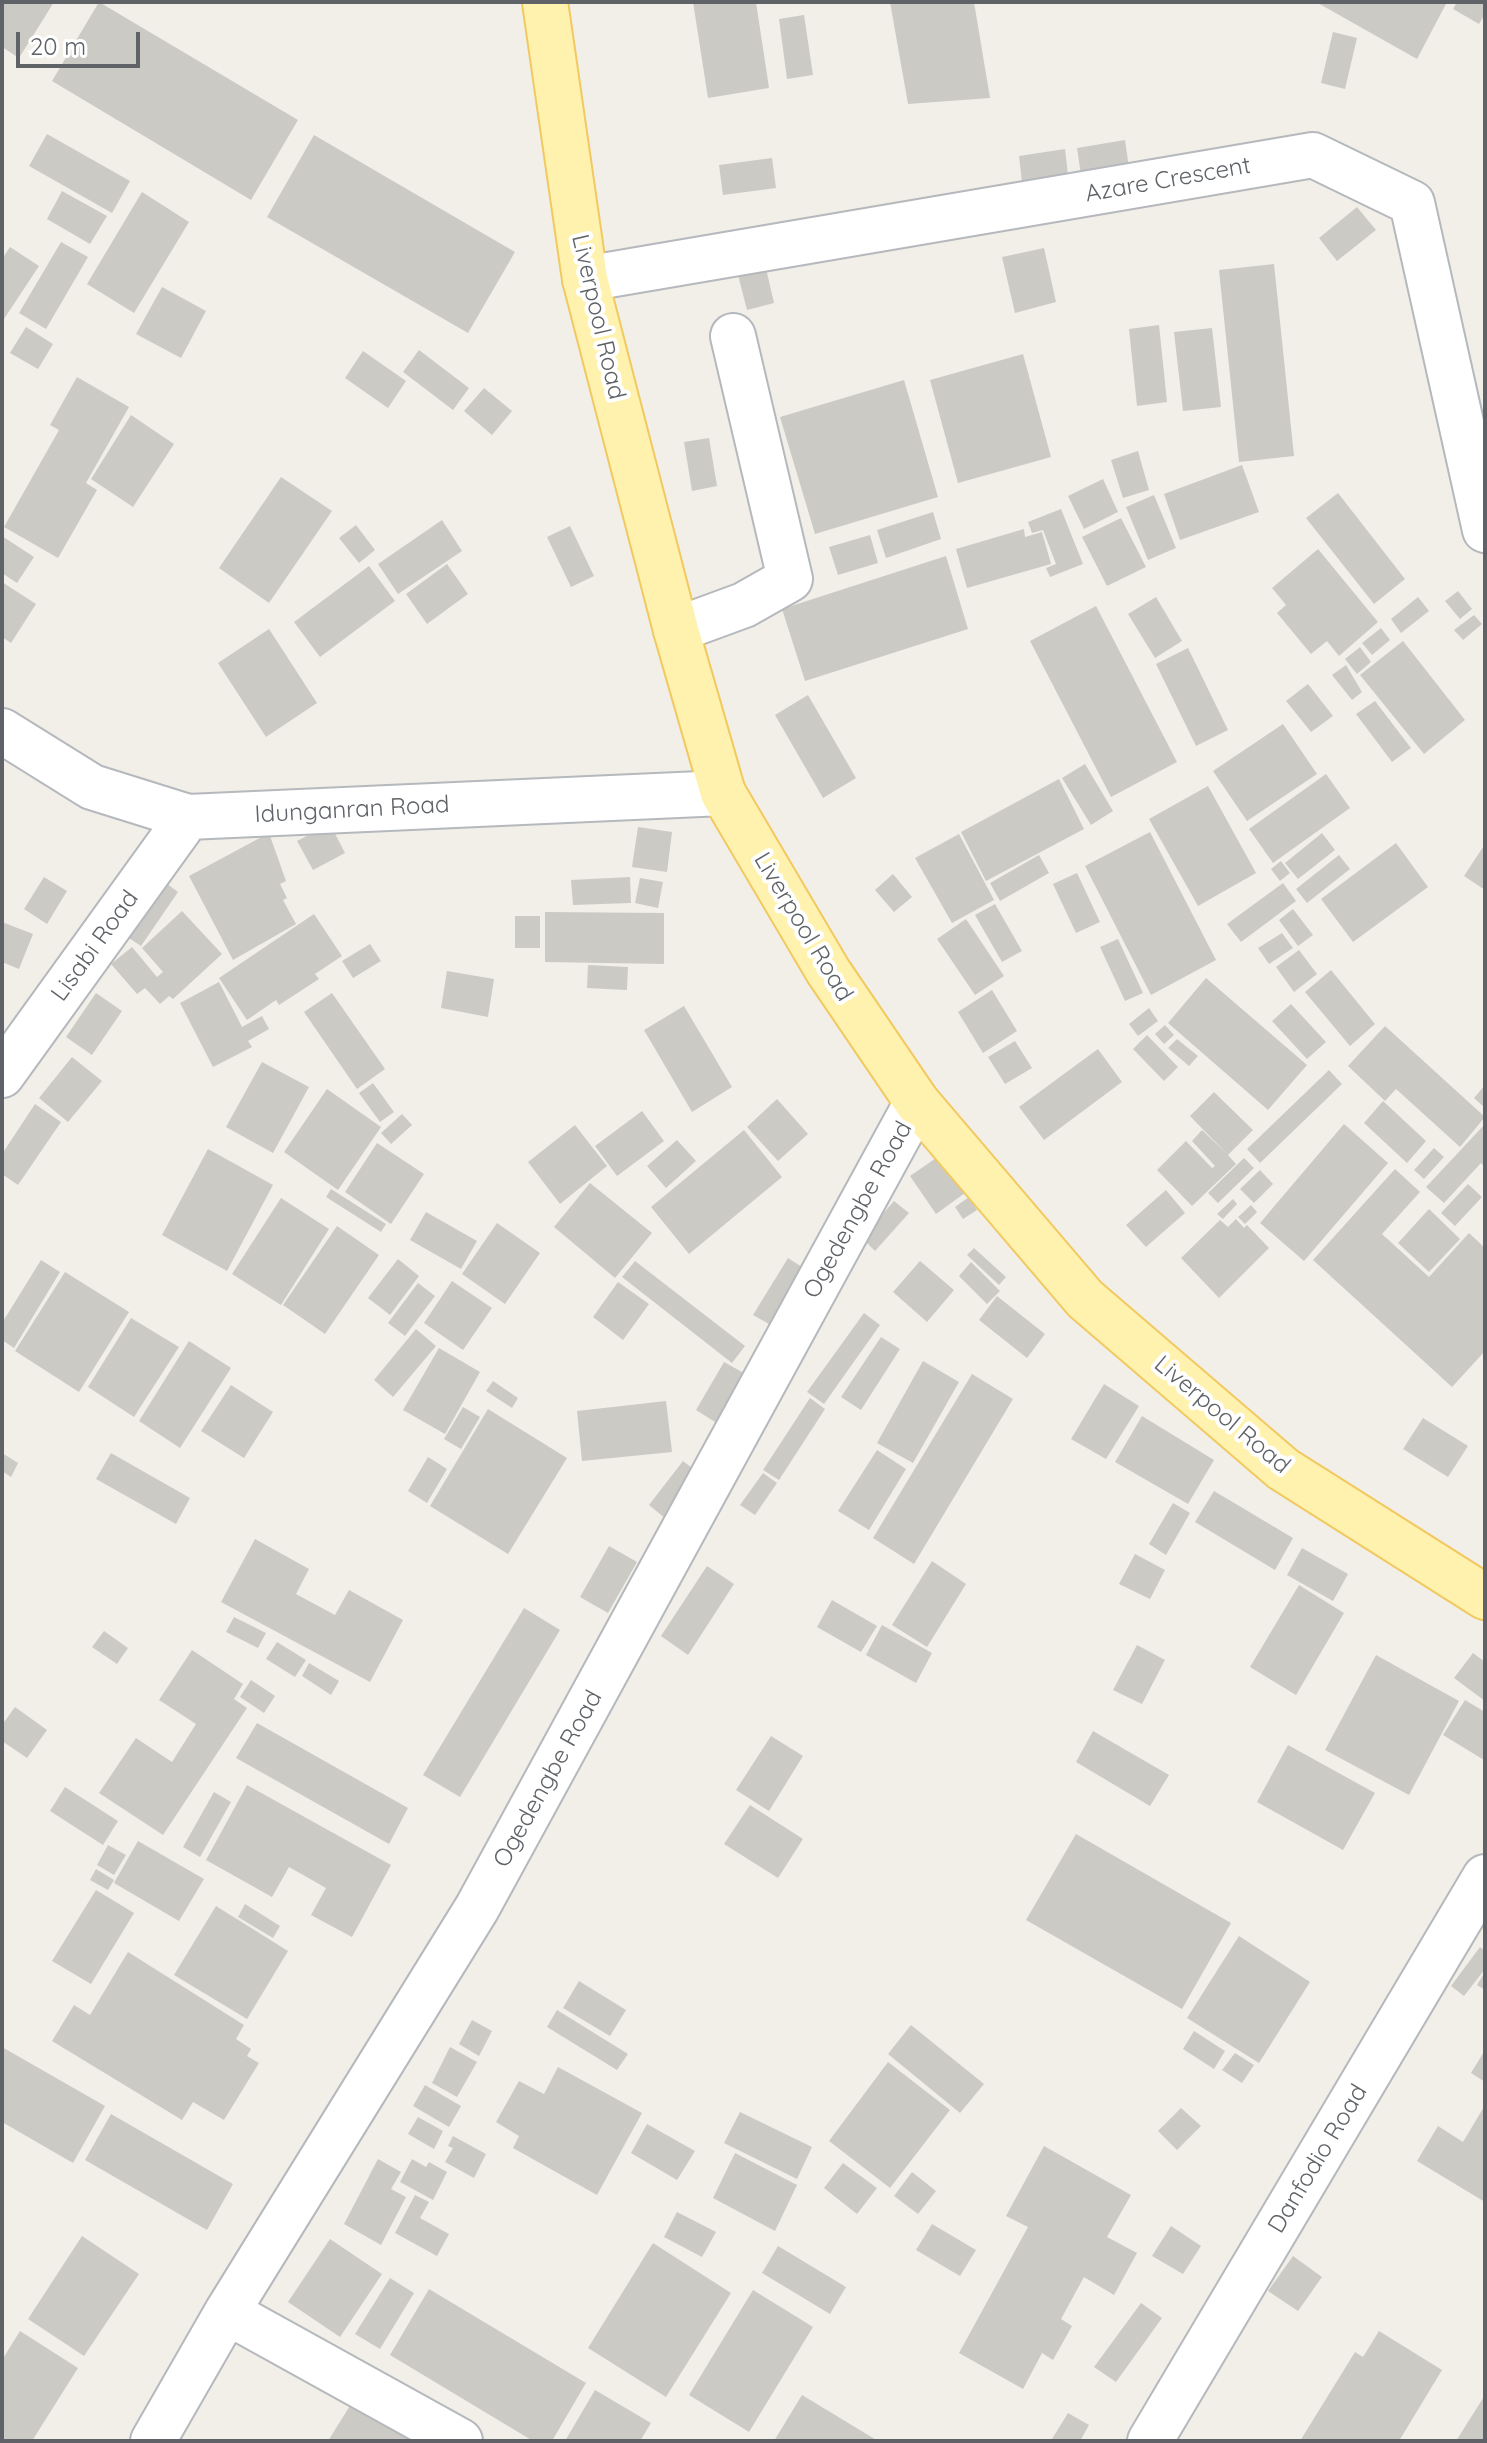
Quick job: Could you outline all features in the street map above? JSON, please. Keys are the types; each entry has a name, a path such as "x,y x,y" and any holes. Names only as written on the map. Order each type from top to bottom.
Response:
{"main road":[{"name":"Liverpool Road","path":"545,2 585,279 676,630 723,793 828,971 917,1102 1085,1299 1283,1469 1485,1597"}],"street":[{"name":"Azare Crescent","path":"585,279 1313,155 1412,203 1485,530"},
{"path":"676,630 744,605 790,579 733,336"},
{"name":"Idunganran Road","path":"2,731 92,787 188,817 723,793"},
{"name":"Lisabi Road","path":"2,1075 188,817"},
{"name":"Ogedengbe Road","path":"153,2441 227,2312 477,1908 917,1102"},
{"name":"Danfodio Road","path":"1150,2441 1485,1877"},
{"path":"227,2312 460,2441"}],"building":[{"path":"2,2 54,2 19,58 2,47"},
{"path":"99,2 298,120 251,200 52,81"},
{"path":"693,2 756,2 769,88 708,98"},
{"path":"890,2 974,2 990,98 908,104"},
{"path":"1316,2 1447,2 1417,59"},
{"path":"1457,2 1485,2 1485,14 1479,24 1453,9"},
{"path":"804,15 813,75 787,79 779,19"},
{"path":"1333,32 1357,38 1345,89 1321,83"},
{"path":"47,134 130,181 112,213 29,166"},
{"path":"314,135 515,252 468,333 267,217"},
{"path":"1125,140 1129,168 1081,175 1077,148"},
{"path":"1065,149 1068,175 1022,182 1019,156"},
{"path":"772,158 776,188 723,195 719,165"},
{"path":"62,191 107,216 90,244 47,219"},
{"path":"142,192 189,222 134,313 87,284"},
{"path":"1357,207 1376,230 1337,261 1319,238"},
{"path":"61,242 88,257 46,329 19,313"},
{"path":"10,247 39,266 2,322 2,259"},
{"path":"1044,248 1056,302 1015,313 1002,257"},
{"path":"765,264 774,303 747,310 737,271"},
{"path":"1274,264 1294,456 1239,462 1219,270"},
{"path":"162,287 206,311 181,358 136,334"},
{"path":"1159,325 1167,402 1137,406 1129,329"},
{"path":"26,327 53,344 38,369 10,353"},
{"path":"1212,328 1221,407 1183,411 1174,332"},
{"path":"419,350 469,388 453,410 403,372"},
{"path":"363,351 406,381 388,408 345,378"},
{"path":"1023,354 1051,457 958,483 930,380"},
{"path":"77,377 129,407 86,483 97,490 58,558 4,527 59,430 50,425"},
{"path":"904,380 938,497 815,534 780,417"},
{"path":"484,388 512,411 492,435 464,411"},
{"path":"131,415 174,444 133,507 91,479"},
{"path":"709,438 717,486 692,491 684,442"},
{"path":"1138,451 1149,490 1123,498 1111,460"},
{"path":"1242,465 1259,512 1180,540 1164,494"},
{"path":"281,477 332,511 269,603 219,568"},
{"path":"1103,479 1118,512 1084,529 1068,496"},
{"path":"1338,493 1405,579 1374,604 1306,518"},
{"path":"1154,495 1176,548 1148,560 1126,507"},
{"path":"1061,509 1083,564 1050,577 1046,568 1056,564 1043,530 1032,533 1028,522"},
{"path":"933,512 941,539 886,558 877,530"},
{"path":"1121,518 1146,567 1107,586 1082,537"},
{"path":"442,520 462,551 398,594 378,564"},
{"path":"356,525 375,550 359,563 339,538"},
{"path":"570,526 594,576 571,587 547,537"},
{"path":"1024,529 1025,537 1042,532 1051,564 967,588 956,549"},
{"path":"870,535 878,563 838,575 829,547"},
{"path":"2,536 34,557 17,583 2,573"},
{"path":"1318,549 1378,622 1339,656 1327,641 1311,654 1277,613 1286,605 1272,588"},
{"path":"946,556 968,629 805,681 782,609"},
{"path":"447,564 468,594 427,624 406,594"},
{"path":"369,566 395,601 320,657 294,622"},
{"path":"2,582 36,604 11,643 2,637"},
{"path":"1458,591 1472,609 1460,619 1445,601"},
{"path":"1156,597 1182,641 1155,658 1128,614"},
{"path":"1418,597 1429,611 1401,633 1391,619"},
{"path":"1096,606 1177,762 1111,797 1030,641"},
{"path":"1474,615 1482,624 1463,640 1454,630"},
{"path":"1381,628 1390,640 1372,655 1362,643"},
{"path":"269,629 317,703 266,737 218,663"},
{"path":"1403,641 1465,720 1424,754 1360,675"},
{"path":"1360,647 1371,662 1357,674 1345,659"},
{"path":"1188,648 1228,730 1196,746 1156,664"},
{"path":"1346,665 1362,692 1352,700 1332,675"},
{"path":"1308,684 1333,716 1311,732 1286,701"},
{"path":"808,695 856,778 823,798 775,715"},
{"path":"1375,701 1411,748 1392,762 1356,714"},
{"path":"1283,724 1317,774 1247,821 1213,771"},
{"path":"1085,764 1113,811 1091,825 1062,778"},
{"path":"1326,774 1350,808 1273,863 1249,829"},
{"path":"1059,779 1084,829 986,881 961,832"},
{"path":"1208,786 1256,873 1198,906 1149,819"},
{"path":"330,824 345,853 313,870 297,841"},
{"path":"638,827 672,832 667,872 632,867"},
{"path":"1150,832 1216,960 1151,995 1085,866"},
{"path":"269,833 286,881 280,884 287,898 283,900 296,924 233,960 189,876"},
{"path":"1322,833 1335,850 1298,879 1285,863"},
{"path":"959,834 994,900 952,923 915,858"},
{"path":"1396,843 1428,887 1353,942 1321,899"},
{"path":"1485,844 1485,890 1464,876"},
{"path":"1039,855 1049,873 1000,901 990,883"},
{"path":"1339,855 1350,869 1307,903 1296,889"},
{"path":"1281,861 1290,873 1280,881 1271,869"},
{"path":"1077,873 1100,922 1076,933 1053,884"},
{"path":"893,874 912,897 894,912 875,890"},
{"path":"44,877 67,891 47,924 24,909"},
{"path":"630,877 631,903 573,905 571,880"},
{"path":"640,878 663,882 658,908 635,903"},
{"path":"166,883 178,892 141,946 129,938"},
{"path":"1283,883 1296,901 1241,942 1227,924"},
{"path":"995,904 1022,951 1002,962 975,915"},
{"path":"1293,909 1313,935 1298,946 1279,920"},
{"path":"182,911 222,954 173,999 169,996 160,1004 145,988 137,994 111,964 132,947 157,977 163,972 142,948"},
{"path":"545,912 664,913 664,964 545,962"},
{"path":"314,914 342,956 315,974 319,979 279,1005 276,1000 247,1020 219,978"},
{"path":"515,916 540,916 540,948 515,948"},
{"path":"966,919 1004,976 975,995 937,939"},
{"path":"2,922 33,934 19,969 2,962"},
{"path":"1282,933 1293,948 1269,964 1258,948"},
{"path":"1118,939 1143,993 1125,1001 1100,947"},
{"path":"370,944 381,961 353,978 342,961"},
{"path":"1299,950 1317,974 1294,992 1276,967"},
{"path":"588,965 628,967 627,990 587,988"},
{"path":"1331,970 1375,1024 1350,1046 1305,992"},
{"path":"447,971 494,979 488,1017 441,1008"},
{"path":"1206,978 1307,1065 1268,1110 1168,1023"},
{"path":"219,982 242,1027 262,1016 269,1029 248,1041 252,1047 213,1067 180,1003"},
{"path":"992,990 1017,1031 983,1053 958,1012"},
{"path":"96,993 122,1011 92,1055 66,1037"},
{"path":"332,993 385,1069 357,1089 304,1012"},
{"path":"1291,1004 1326,1042 1307,1059 1272,1021"},
{"path":"684,1006 732,1087 692,1112 644,1030"},
{"path":"1149,1008 1158,1021 1138,1036 1129,1024"},
{"path":"1165,1025 1174,1035 1164,1044 1155,1034"},
{"path":"1385,1026 1485,1117 1460,1147 1396,1089 1385,1101 1348,1066"},
{"path":"1147,1035 1178,1067 1164,1081 1133,1049"},
{"path":"1177,1039 1198,1056 1189,1066 1168,1048"},
{"path":"1015,1041 1032,1068 1005,1084 988,1057"},
{"path":"1098,1049 1122,1082 1044,1140 1019,1107"},
{"path":"72,1057 102,1081 68,1122 39,1098"},
{"path":"262,1062 309,1087 273,1153 226,1127"},
{"path":"1329,1070 1342,1084 1260,1163 1247,1149"},
{"path":"373,1083 394,1112 380,1122 359,1093"},
{"path":"1485,1085 1485,1108 1474,1098"},
{"path":"327,1089 381,1127 338,1190 284,1152"},
{"path":"1214,1092 1253,1130 1228,1155 1236,1164 1192,1206 1157,1170 1186,1141 1212,1168 1215,1166 1192,1141 1202,1130 1227,1154 1190,1116"},
{"path":"777,1099 808,1134 778,1161 747,1127"},
{"path":"1383,1101 1426,1141 1407,1163 1364,1123"},
{"path":"35,1104 61,1122 18,1185 2,1174 2,1154"},
{"path":"642,1111 664,1141 617,1176 595,1146"},
{"path":"402,1114 412,1125 391,1144 381,1133"},
{"path":"1344,1124 1388,1163 1304,1261 1260,1223"},
{"path":"1485,1124 1485,1167 1481,1163 1444,1203 1426,1187"},
{"path":"575,1125 607,1166 560,1204 528,1162"},
{"path":"744,1130 782,1177 689,1254 651,1207"},
{"path":"677,1140 696,1161 666,1188 647,1166"},
{"path":"377,1143 424,1174 391,1224 345,1192"},
{"path":"1434,1148 1444,1157 1424,1179 1414,1170"},
{"path":"208,1149 273,1185 227,1271 162,1235"},
{"path":"939,1156 965,1193 936,1214 910,1176"},
{"path":"1244,1158 1254,1168 1218,1203 1208,1193"},
{"path":"1395,1169 1420,1192 1382,1234 1429,1277 1469,1233 1485,1248 1485,1351 1452,1387 1313,1260"},
{"path":"1260,1170 1273,1184 1254,1203 1240,1189"},
{"path":"590,1183 652,1233 615,1278 554,1227"},
{"path":"1468,1184 1482,1197 1455,1226 1441,1213"},
{"path":"331,1189 386,1224 381,1232 326,1197"},
{"path":"1166,1190 1185,1213 1146,1247 1126,1225"},
{"path":"969,1197 977,1210 963,1219 955,1207"},
{"path":"281,1198 329,1229 281,1305 232,1274"},
{"path":"1233,1199 1237,1204 1223,1219 1217,1214"},
{"path":"894,1201 909,1213 875,1251 862,1238"},
{"path":"1251,1205 1257,1212 1245,1224 1238,1217"},
{"path":"1429,1209 1460,1239 1429,1272 1398,1243"},
{"path":"426,1212 477,1241 461,1269 410,1240"},
{"path":"1236,1219 1244,1228 1247,1225 1269,1248 1219,1298 1181,1258 1220,1220 1228,1227"},
{"path":"497,1223 540,1253 505,1304 462,1274"},
{"path":"337,1226 379,1255 325,1334 283,1305"},
{"path":"974,1248 1006,1277 999,1285 967,1255"},
{"path":"788,1258 810,1272 776,1328 753,1315"},
{"path":"398,1259 419,1276 390,1315 368,1298"},
{"path":"41,1260 60,1272 14,1348 2,1340 2,1323"},
{"path":"635,1261 745,1346 732,1363 622,1277"},
{"path":"920,1261 954,1290 927,1322 893,1292"},
{"path":"971,1262 1000,1291 987,1304 959,1276"},
{"path":"65,1272 129,1312 79,1392 15,1351"},
{"path":"452,1281 492,1308 463,1350 424,1323"},
{"path":"618,1282 649,1304 623,1340 593,1317"},
{"path":"418,1283 435,1296 405,1336 388,1323"},
{"path":"997,1296 1045,1334 1027,1358 979,1320"},
{"path":"864,1313 880,1325 824,1404 807,1392"},
{"path":"131,1318 179,1347 134,1417 88,1387"},
{"path":"416,1329 436,1346 393,1397 374,1380"},
{"path":"881,1337 900,1349 861,1410 841,1397"},
{"path":"189,1341 231,1368 180,1448 139,1421"},
{"path":"439,1348 480,1372 445,1434 403,1410"},
{"path":"923,1361 959,1382 913,1463 877,1443"},
{"path":"724,1362 751,1377 723,1427 696,1410"},
{"path":"972,1374 1013,1399 914,1564 873,1538"},
{"path":"493,1381 518,1398 512,1408 486,1391"},
{"path":"1104,1384 1139,1406 1106,1459 1071,1439"},
{"path":"231,1385 273,1412 244,1458 201,1431"},
{"path":"810,1398 825,1409 779,1480 763,1470"},
{"path":"666,1401 672,1452 582,1461 577,1411"},
{"path":"463,1407 480,1417 461,1449 444,1439"},
{"path":"488,1409 567,1458 508,1554 430,1506"},
{"path":"1142,1416 1214,1460 1188,1504 1115,1462"},
{"path":"1423,1418 1468,1446 1448,1477 1403,1449"},
{"path":"877,1450 906,1469 869,1530 838,1511"},
{"path":"2,1453 18,1463 11,1477 2,1471"},
{"path":"111,1453 190,1498 176,1524 96,1479"},
{"path":"428,1457 447,1469 427,1503 408,1491"},
{"path":"683,1461 706,1479 671,1523 649,1505"},
{"path":"763,1473 777,1483 755,1515 740,1505"},
{"path":"1214,1491 1293,1538 1275,1570 1195,1522"},
{"path":"1173,1503 1190,1513 1166,1555 1149,1544"},
{"path":"255,1539 309,1569 296,1594 335,1615 349,1590 403,1620 370,1682 221,1602"},
{"path":"609,1546 637,1562 608,1613 580,1597"},
{"path":"1302,1548 1348,1574 1333,1601 1287,1575"},
{"path":"1135,1554 1165,1570 1150,1599 1119,1584"},
{"path":"932,1561 966,1584 927,1647 892,1625"},
{"path":"707,1566 734,1584 688,1655 661,1636"},
{"path":"1299,1585 1344,1613 1296,1695 1250,1667"},
{"path":"832,1600 877,1626 861,1652 817,1627"},
{"path":"524,1608 560,1630 460,1797 423,1775"},
{"path":"234,1617 266,1633 258,1648 226,1632"},
{"path":"882,1625 932,1653 916,1683 866,1655"},
{"path":"104,1631 128,1648 117,1664 92,1647"},
{"path":"277,1642 306,1660 295,1677 266,1659"},
{"path":"1137,1645 1165,1660 1142,1704 1113,1690"},
{"path":"192,1650 243,1684 234,1699 247,1708 163,1835 99,1793 136,1738 172,1762 196,1724 159,1700"},
{"path":"1473,1653 1485,1662 1485,1701 1454,1678"},
{"path":"1376,1655 1459,1701 1409,1795 1325,1750"},
{"path":"309,1663 339,1681 331,1695 302,1676"},
{"path":"251,1680 275,1696 264,1713 240,1697"},
{"path":"1465,1700 1485,1712 1484,1760 1443,1735"},
{"path":"15,1707 47,1730 27,1758 2,1741 2,1725"},
{"path":"257,1723 408,1808 389,1844 236,1758"},
{"path":"1093,1731 1169,1775 1150,1806 1076,1762"},
{"path":"771,1736 803,1756 769,1811 736,1790"},
{"path":"1288,1745 1375,1793 1343,1850 1257,1802"},
{"path":"247,1785 391,1865 352,1937 311,1915 326,1888 289,1867 272,1897 206,1860"},
{"path":"65,1787 118,1821 103,1845 50,1811"},
{"path":"214,1792 231,1802 200,1857 183,1847"},
{"path":"750,1805 803,1839 778,1878 724,1844"},
{"path":"1076,1834 1231,1923 1182,2009 1026,1920"},
{"path":"138,1841 204,1879 179,1921 114,1883"},
{"path":"108,1845 126,1855 114,1875 97,1865"},
{"path":"96,1869 114,1880 108,1890 90,1880"},
{"path":"96,1890 134,1913 91,1984 52,1961"},
{"path":"245,1904 280,1926 273,1938 238,1917"},
{"path":"216,1906 288,1951 247,2019 174,1975"},
{"path":"1239,1936 1310,1982 1259,2063 1187,2018"},
{"path":"1480,1947 1485,1951 1485,1969 1464,1996 1451,1986"},
{"path":"128,1952 244,2025 236,2039 251,2049 247,2056 259,2063 224,2120 193,2102 182,2120 52,2041 74,2005 90,2015"},
{"path":"1485,1972 1485,1990 1477,1985"},
{"path":"579,1981 626,2010 610,2036 563,2008"},
{"path":"557,2010 628,2054 617,2070 547,2027"},
{"path":"472,2020 492,2031 479,2056 459,2044"},
{"path":"911,2025 984,2084 960,2113 888,2054"},
{"path":"1194,2031 1225,2051 1214,2069 1183,2049"},
{"path":"2,2047 105,2106 73,2163 2,2122"},
{"path":"450,2047 477,2062 457,2097 432,2083"},
{"path":"1485,2050 1485,2082 1471,2073"},
{"path":"1235,2053 1254,2065 1242,2083 1222,2070"},
{"path":"888,2062 950,2110 890,2188 829,2141"},
{"path":"558,2067 642,2113 597,2195 513,2148 519,2136 496,2122 519,2081 544,2094"},
{"path":"425,2085 461,2106 449,2127 413,2106"},
{"path":"1485,2105 1485,2202 1417,2161 1438,2126 1463,2142"},
{"path":"1181,2108 1201,2126 1177,2150 1158,2131"},
{"path":"740,2112 812,2147 797,2179 724,2143"},
{"path":"111,2114 233,2184 207,2230 85,2160"},
{"path":"418,2117 443,2131 434,2149 408,2134"},
{"path":"647,2124 695,2151 677,2180 631,2153"},
{"path":"453,2136 486,2154 474,2178 445,2162 453,2148 448,2146"},
{"path":"1044,2146 1131,2195 1107,2237 1137,2253 1114,2295 1084,2277 1061,2319 1072,2326 1053,2360 1042,2353 1023,2389 959,2353 1028,2227 1006,2216"},
{"path":"735,2153 797,2185 775,2231 713,2198"},
{"path":"378,2159 401,2172 391,2189 406,2197 381,2245 344,2224"},
{"path":"412,2159 426,2167 429,2162 447,2172 433,2200 400,2182"},
{"path":"843,2163 877,2188 857,2214 824,2188"},
{"path":"912,2172 936,2191 918,2214 894,2196"},
{"path":"415,2195 429,2202 420,2218 449,2234 437,2256 395,2233"},
{"path":"677,2212 716,2232 702,2257 664,2237"},
{"path":"932,2224 976,2250 960,2276 916,2250"},
{"path":"1171,2226 1201,2246 1183,2274 1152,2256"},
{"path":"82,2236 139,2274 84,2356 28,2319"},
{"path":"330,2239 382,2274 340,2337 288,2302"},
{"path":"653,2243 731,2293 666,2397 588,2348"},
{"path":"778,2246 846,2287 830,2314 762,2273"},
{"path":"1293,2256 1322,2277 1298,2311 1268,2291"},
{"path":"390,2278 414,2293 380,2349 355,2334"},
{"path":"429,2289 586,2383 552,2441 533,2441 390,2355"},
{"path":"753,2290 813,2327 749,2432 689,2395"},
{"path":"1141,2303 1162,2318 1116,2382 1094,2367"},
{"path":"20,2331 78,2368 32,2441 2,2441 2,2360"},
{"path":"1379,2331 1442,2370 1399,2441 1300,2441 1355,2352 1363,2357"},
{"path":"595,2390 651,2423 640,2441 565,2441"},
{"path":"802,2395 878,2441 774,2441"},
{"path":"1485,2395 1485,2441 1456,2441"},
{"path":"356,2396 429,2441 328,2441"},
{"path":"1068,2413 1089,2425 1080,2441 1052,2439"}]}
